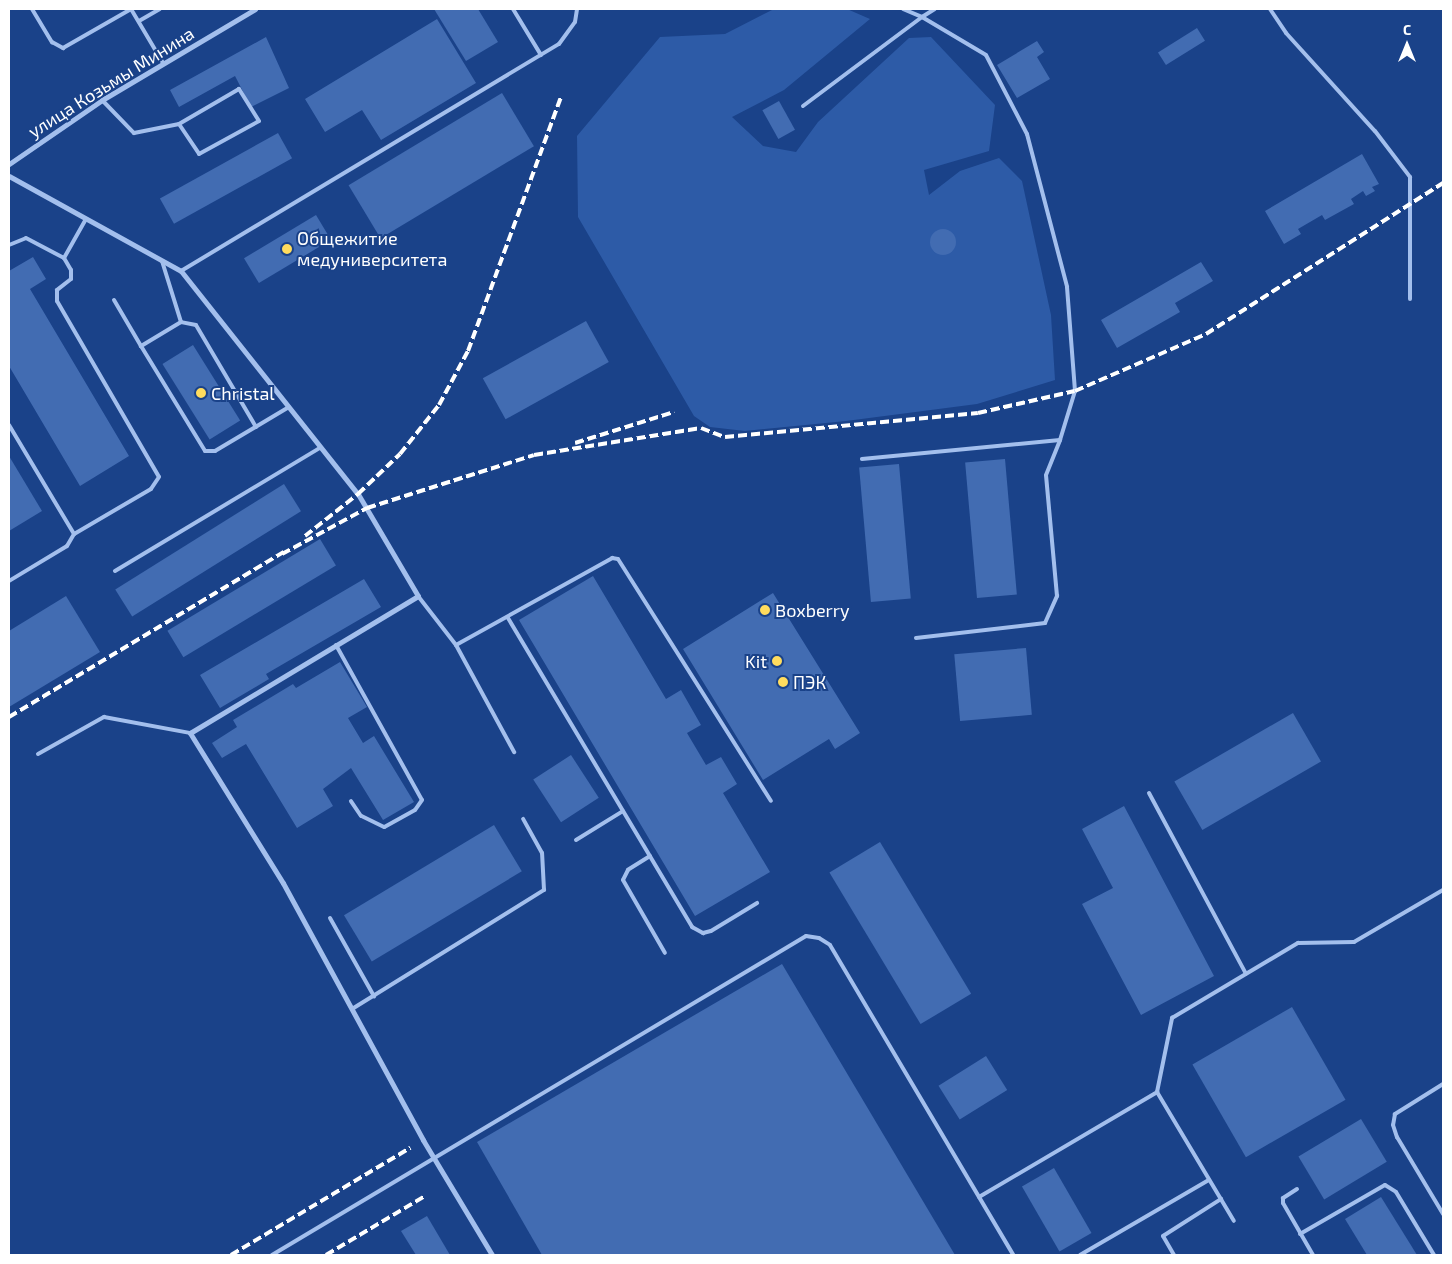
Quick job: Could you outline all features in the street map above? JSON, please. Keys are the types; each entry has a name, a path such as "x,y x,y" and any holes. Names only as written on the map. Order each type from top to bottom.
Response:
{"street":[{"name":"улица Козьмы Минина","path":"9,164 102,100 256,9"},
{"path":"9,176 180,271 358,494 418,596 190,733 283,883 435,1159 492,1255"}],"lane":[{"path":"32,9 52,42 63,48 131,9 163,63"},
{"path":"139,21 160,9"},
{"path":"513,9 541,55"},
{"path":"180,271 559,44 575,22 577,9"},
{"path":"903,9 922,17 986,55 1027,134 1067,287 1075,391 1060,440 1046,475 1057,596 1045,623 916,638"},
{"path":"803,106 935,9"},
{"path":"1270,9 1286,33 1375,131 1410,177 1410,298"},
{"path":"102,100 134,133 180,124 239,89 259,122 199,154 180,124"},
{"path":"64,258 86,218"},
{"path":"9,245 26,238 64,258 71,270 72,279 57,290 57,301 159,477 151,489 74,534 67,546 9,581"},
{"path":"162,260 181,322"},
{"path":"114,300 205,451 215,451 289,407"},
{"path":"141,346 181,322 196,325 256,427"},
{"path":"9,425 74,534"},
{"path":"862,459 1060,440"},
{"path":"116,571 321,447"},
{"path":"456,646 612,558 622,562 771,801"},
{"path":"418,596 456,646 514,752"},
{"path":"508,618 696,931 711,931 757,904"},
{"path":"336,645 422,800 416,810 384,827 361,816 352,801"},
{"path":"38,754 104,717 190,733"},
{"path":"1149,793 1246,974"},
{"path":"576,840 623,811"},
{"path":"352,1009 544,890 542,853 523,819"},
{"path":"650,856 628,870 623,880 665,954"},
{"path":"1234,1221 1158,1092 1172,1018 1298,943 1354,942 1443,890"},
{"path":"330,918 374,996"},
{"path":"272,1255 806,936 819,938 830,945 1013,1255"},
{"path":"1443,1084 1395,1114 1393,1125 1397,1137 1443,1214"},
{"path":"979,1197 1158,1092"},
{"path":"1080,1255 1210,1180"},
{"path":"1300,1234 1384,1185 1396,1192 1434,1255"},
{"path":"1297,1189 1284,1198 1283,1203 1313,1255"},
{"path":"1174,1255 1163,1236 1221,1199"}],"shaded area":[{"path":"774,9 847,9 870,19 784,90 732,117 763,146 796,152 818,122 909,38 931,37 995,105 989,151 924,170 929,195 960,171 999,158 1022,181 1051,315 1055,380 977,404 846,421 745,431 710,427 694,416 578,217 577,136 660,37 725,34"}],"building":[{"path":"434,9 478,9 498,42 466,61"},
{"path":"437,19 476,83 381,140 362,110 325,132 305,99"},
{"path":"1197,28 1205,41 1166,65 1158,52"},
{"path":"266,37 289,88 251,107 235,76 179,107 170,90"},
{"path":"1037,41 1044,52 1037,57 1050,79 1017,98 997,65"},
{"path":"502,93 534,146 380,238 349,185"},
{"path":"779,101 795,130 778,139 762,110"},
{"path":"278,133 292,158 174,224 160,198"},
{"path":"1362,154 1379,184 1372,187 1375,191 1366,196 1363,191 1351,199 1354,204 1325,220 1322,215 1298,229 1301,234 1284,244 1265,211"},
{"name":"Общежитие медуниверситета","path":"316,215 331,240 259,283 244,258"},
{"path":"943,229 953,232 956,242 953,252 943,255 933,252 930,242 933,232"},
{"path":"33,257 46,279 30,289 129,456 80,486 9,366 9,271"},
{"path":"1201,262 1213,281 1175,303 1180,312 1117,348 1101,320"},
{"path":"586,321 609,362 506,419 483,378"},
{"name":"Christal","path":"193,345 240,420 210,440 162,364"},
{"path":"9,456 42,511 9,531"},
{"path":"1005,459 1017,594 977,598 965,462"},
{"path":"899,464 911,598 871,602 859,467"},
{"path":"284,484 301,511 132,617 115,589"},
{"path":"320,539 336,566 183,657 167,631"},
{"path":"593,576 666,699 681,690 701,725 687,733 706,765 721,757 737,784 723,793 770,872 695,916 519,620"},
{"path":"364,579 381,607 266,674 269,679 220,708 200,675"},
{"path":"773,593 860,733 835,749 829,739 763,780 683,649"},
{"path":"66,596 100,652 9,707 9,631"},
{"path":"1026,648 1032,715 960,721 954,654"},
{"path":"340,662 367,707 348,718 363,743 374,736 414,802 383,820 351,768 323,789 333,806 297,828 246,744 222,758 212,743 237,727 233,720 293,684 296,688"},
{"path":"1293,713 1321,761 1202,830 1174,782"},
{"path":"571,755 599,798 561,822 533,780"},
{"path":"1124,806 1214,976 1141,1015 1082,904 1113,888 1082,829"},
{"path":"494,825 522,871 372,961 344,915"},
{"path":"880,842 971,994 921,1024 829,872"},
{"path":"782,964 955,1255 542,1255 477,1142"},
{"path":"1292,1007 1346,1100 1246,1157 1192,1064"},
{"path":"986,1056 1007,1090 960,1120 939,1086"},
{"path":"1361,1119 1387,1162 1324,1199 1298,1157"},
{"path":"1054,1168 1092,1233 1059,1251 1022,1186"},
{"path":"1381,1197 1417,1255 1367,1255 1345,1219"},
{"path":"427,1216 450,1255 416,1255 401,1231"}],"railway":[{"path":"305,536 358,494 400,454 439,405 468,351 561,97"},
{"path":"282,554 367,508 534,455 701,428 725,437 978,413 1075,391 1206,334 1443,183"},
{"path":"575,443 674,412"},
{"path":"9,717 287,550"},
{"path":"231,1255 410,1148"},
{"path":"326,1255 425,1196"}],"place":[{"name":"Общежитие медуниверситета","path":"287,249"},
{"name":"Christal","path":"201,393"},
{"name":"Boxberry","path":"765,610"},
{"name":"Kit","path":"777,661"},
{"name":"ПЭК","path":"783,682"}]}
